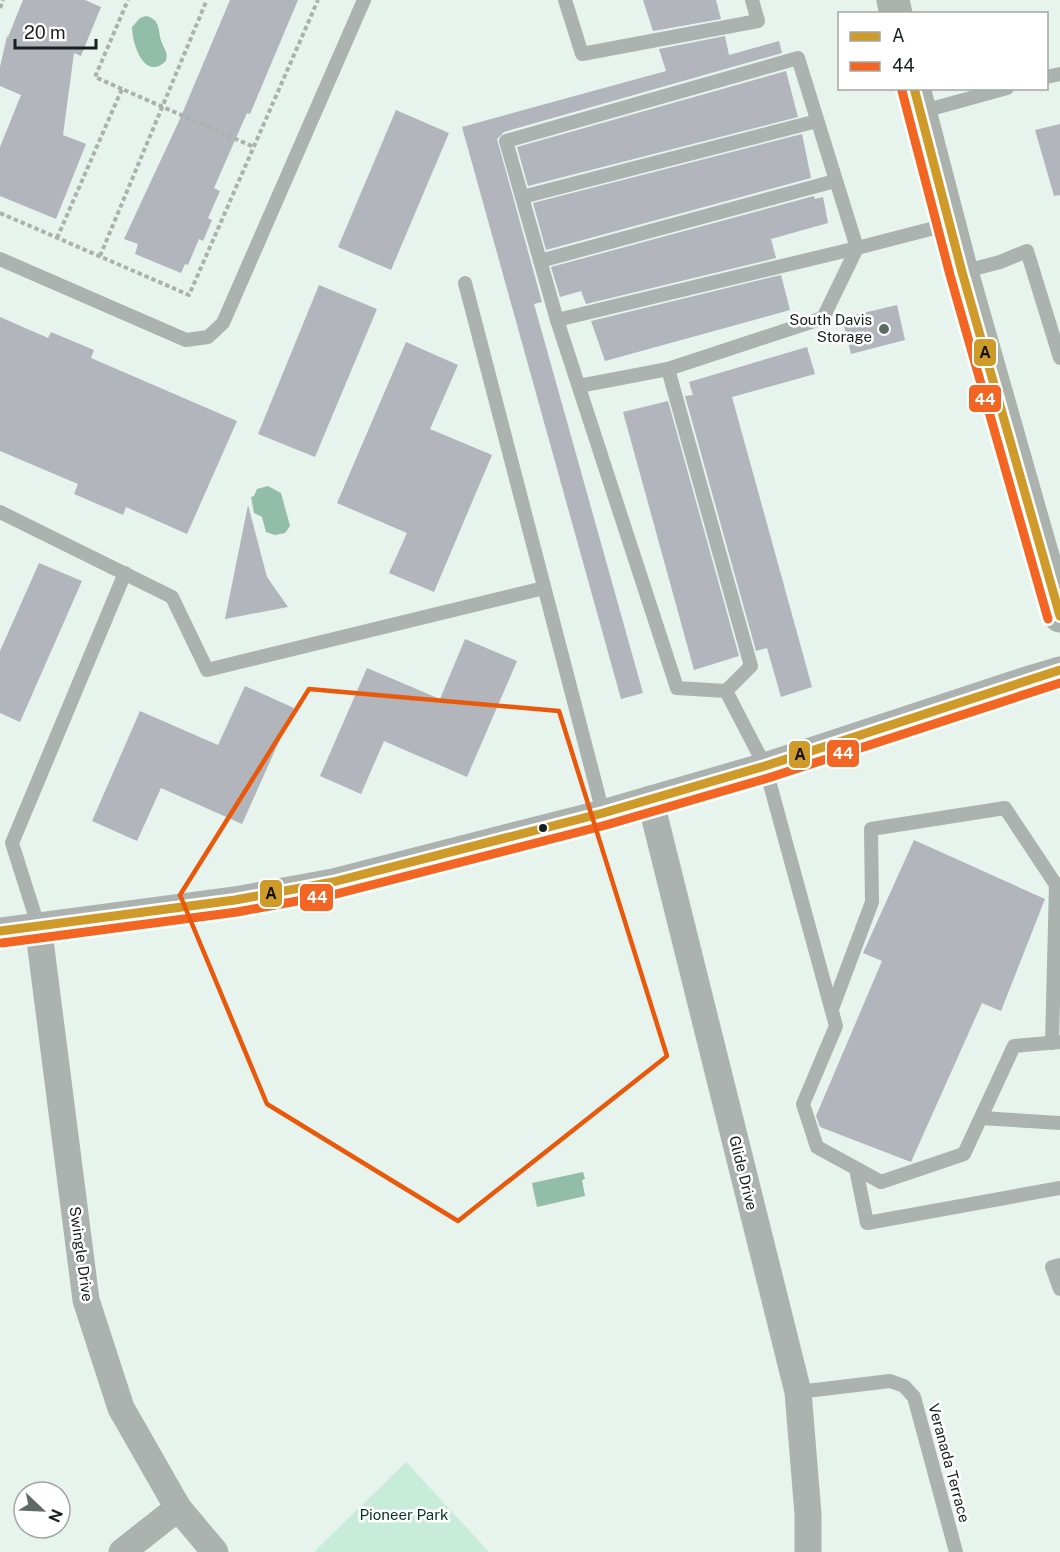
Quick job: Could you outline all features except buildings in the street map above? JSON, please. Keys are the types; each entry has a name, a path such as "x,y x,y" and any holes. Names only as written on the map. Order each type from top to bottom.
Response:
{"street":[{"path":"917,100 962,272 1060,616"},
{"path":"0,931 235,900 333,882 603,813 765,766 1060,670"},
{"name":"Glide Drive","path":"650,799 798,1392 808,1515 808,1552"},
{"name":"Swingle Drive","path":"38,925 86,1300 121,1408 178,1508 215,1552"},
{"path":"122,1552 178,1508"}],"lane":[{"path":"0,260 186,340 208,337 223,323 364,0"},
{"path":"565,0 582,54 758,21 753,0"},
{"path":"579,386 668,369 823,318 857,248 798,58 506,141 557,320 677,688 726,691 751,666 668,369"},
{"path":"917,100 992,90"},
{"path":"522,197 817,121"},
{"path":"540,261 835,181"},
{"path":"557,320 950,224"},
{"path":"962,272 1000,262 1027,251 1060,358"},
{"path":"465,283 603,813"},
{"path":"0,512 172,597 207,670 544,588"},
{"path":"38,925 12,843 125,573"},
{"path":"726,691 765,766 836,1026 803,1104 817,1147 882,1182 964,1154 1014,1046 1056,1042 1056,885 1005,808 871,829 872,902 832,1009"},
{"path":"981,1118 1060,1123"},
{"path":"856,1169 867,1223 1060,1188"},
{"path":"1060,1265 1052,1267 1060,1289"},
{"name":"Veranada Terrace","path":"798,1392 890,1381 904,1386 914,1397 956,1552"}],"path":[{"path":"0,8 3,0"},
{"path":"128,0 95,77 254,147"},
{"path":"0,213 189,295 318,0"},
{"path":"100,256 206,2"},
{"path":"57,238 122,89"}],"highlighted area":[{"path":"309,689 559,711 667,1056 458,1221 267,1104 180,895"}],"green space":[{"name":"Pioneer Park","path":"406,1462 489,1552 314,1552"}],"shaded area":[{"path":"146,16 157,23 166,53 166,61 158,66 151,67 146,64 134,42 132,27 140,18"},
{"path":"268,486 281,493 290,526 285,533 275,535 266,532 262,517 254,513 251,497 257,489"},
{"path":"583,1172 585,1196 537,1207 532,1183"}],"transit line":[{"name":"A","path":"915,90 962,272 1060,616"},
{"name":"44","path":"902,91 950,275 1048,619"},
{"name":"A","path":"0,931 235,900 333,882 603,813 765,766 1060,670"},
{"name":"44","path":"2,943 237,912 336,894 606,825 768,778 1060,683"}],"place":[{"name":"South Davis Storage","path":"884,329"}]}
